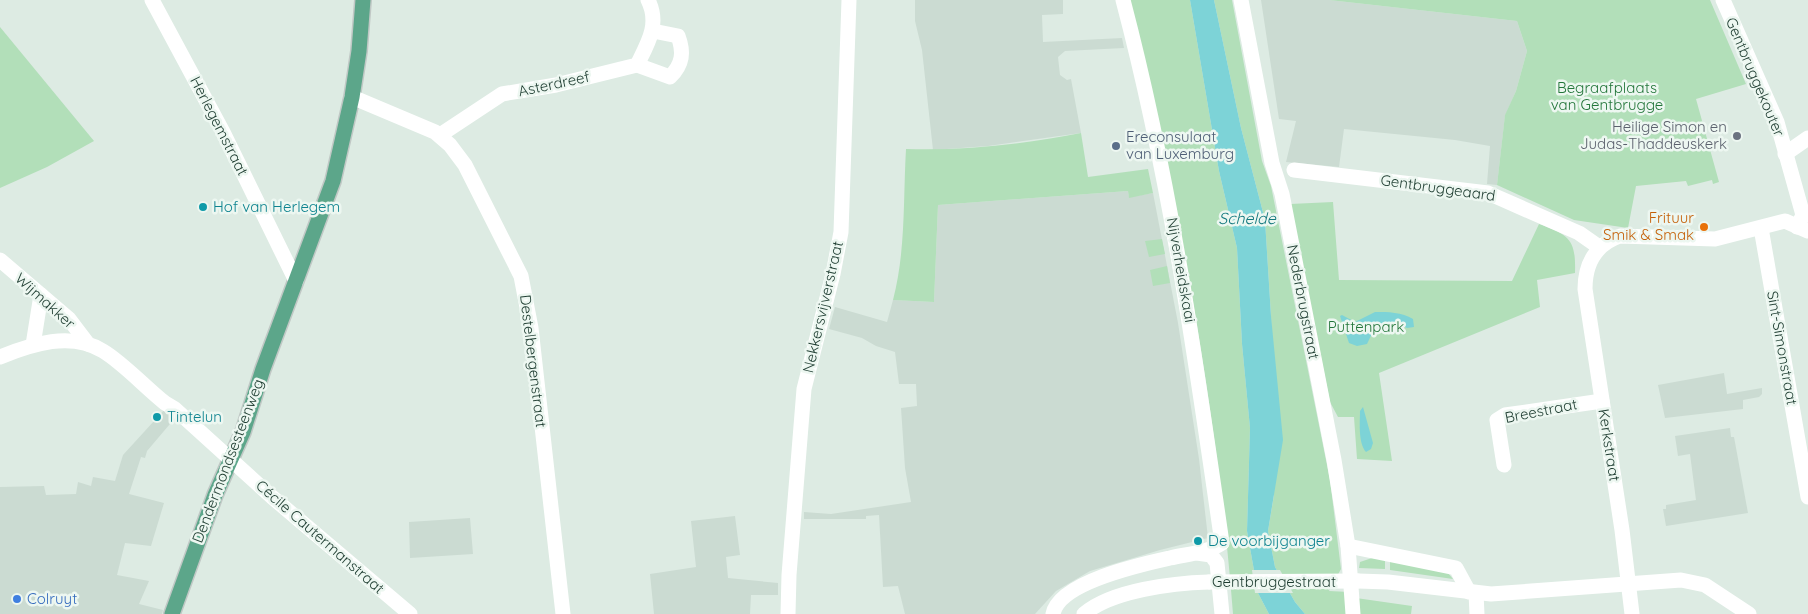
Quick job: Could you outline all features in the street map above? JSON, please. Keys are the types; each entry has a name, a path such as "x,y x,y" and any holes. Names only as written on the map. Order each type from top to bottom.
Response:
{"main road":[{"name":"Dendermondsesteenweg","path":"172,614 215,495 232,460 333,181 352,97 363,0"}],"street":[{"name":"Herlegemstraat","path":"152,0 227,140 296,281"},
{"path":"648,0 652,9 653,32 637,65 670,77 679,68 682,47 678,36 653,32"},
{"name":"Nekkersvijverstraat","path":"788,614 804,389 833,274 840,232 849,0"},
{"name":"Nijverheidskaai","path":"1124,0 1157,142 1189,314 1222,543 1195,553"},
{"name":"Nederbrugstraat","path":"1242,0 1272,163 1282,194 1324,404 1354,575 1354,614"},
{"name":"Gentbruggekouter","path":"1723,0 1777,122 1803,215 1803,229"},
{"name":"Asterdreef","path":"445,140 476,112 502,94 556,85 637,65"},
{"path":"352,97 445,140"},
{"path":"1785,154 1808,138"},
{"name":"Destelbergenstraat","path":"445,140 465,166 521,276 531,328 562,614"},
{"name":"Gentbruggeaard","path":"1294,170 1488,192 1579,232 1600,247"},
{"path":"1600,247 1608,240 1620,236 1714,239 1785,221 1803,229"},
{"name":"Sint-Simonstraat","path":"1761,228 1808,497"},
{"name":"Kerkstraat","path":"1600,247 1591,260 1585,277 1632,614"},
{"name":"Wijmakker","path":"0,260 69,319 88,344"},
{"path":"33,344 41,295"},
{"path":"0,357 33,344 54,340 88,344"},
{"name":"Cécile Cautermanstraat","path":"88,344 104,351 410,614"},
{"name":"Breestraat","path":"1504,465 1497,420 1505,415 1602,400"},
{"path":"1348,546 1456,568 1472,592 1477,614"},
{"path":"1053,614 1054,609 1085,583 1129,568 1195,553 1211,555 1218,563 1222,614"},
{"name":"Gentbruggestraat","path":"1084,614 1112,600 1153,587 1209,582 1354,575 1388,582 1491,594 1682,580 1705,585 1749,614"},
{"path":"1076,589 1078,614"}],"shaded area":[{"path":"915,0 1063,0 1063,14 1042,15 1043,42 1122,38 1124,48 1065,51 1058,57 1060,75 1067,80 1071,79 1081,133 988,146 933,150 922,50 915,21"},
{"path":"1261,0 1329,0 1517,21 1527,51 1516,91 1505,116 1497,185 1487,184 1490,146 1455,140 1344,129 1339,167 1286,162 1296,121 1279,119"},
{"path":"1128,191 1129,197 1153,193 1178,323 1199,459 1208,538 1090,571 1056,591 1035,614 905,614 898,586 883,587 879,515 866,516 866,519 804,519 804,512 831,514 911,502 905,468 901,408 917,406 916,384 899,384 895,352 876,346 862,338 829,329 835,307 887,322 893,300 934,302 938,205"},
{"path":"1724,373 1727,394 1762,388 1762,394 1759,397 1743,400 1743,409 1665,418 1658,385"},
{"path":"165,409 175,418 147,451 145,458 141,457 129,494 164,503 151,546 125,543 117,575 149,581 139,604 163,610 162,614 0,614 0,487 44,486 46,495 76,494 78,482 91,486 93,477 115,481 123,455"},
{"path":"1730,428 1731,437 1734,437 1748,513 1666,526 1663,509 1666,509 1666,505 1696,500 1690,454 1678,456 1675,436"},
{"path":"735,516 740,555 726,557 728,578 778,583 778,595 751,595 750,614 654,614 650,574 696,567 691,521"},
{"path":"470,518 473,554 410,558 409,522"}],"green space":[{"path":"1130,0 1190,0 1219,171 1237,248 1242,344 1250,428 1247,531 1258,593 1269,614 1233,614 1217,459 1194,305 1164,152"},
{"path":"1214,0 1232,0 1262,161 1271,186 1330,480 1341,569 1329,591 1349,592 1349,597 1412,606 1411,614 1305,614 1295,602 1275,567 1268,531 1274,495 1271,316 1265,220 1241,128"},
{"name":"Begraafplaats van Gentbrugge","path":"1329,0 1710,0 1746,84 1696,99 1719,182 1713,184 1712,180 1688,186 1686,181 1636,186 1628,228 1574,220 1497,185 1505,115 1516,91 1527,51 1517,21"},
{"path":"0,27 94,141 47,167 0,188"},
{"path":"1081,133 1088,177 1148,169 1153,193 1129,198 1128,191 938,205 934,302 893,300 902,244 906,149 994,146"},
{"name":"Puttenpark","path":"1333,202 1339,280 1512,281 1539,224 1558,232 1569,240 1574,253 1575,273 1537,280 1540,307 1379,373 1392,461 1357,459 1354,417 1338,417 1330,402 1290,204"},
{"path":"1162,239 1165,254 1149,257 1145,241"},
{"path":"1167,266 1170,283 1153,286 1150,270"},
{"path":"1372,558 1385,560 1385,569 1359,568 1360,562"},
{"path":"1390,561 1448,573 1453,579 1390,570"}],"water":[{"name":"Schelde","path":"1190,0 1214,0 1241,128 1265,220 1271,316 1283,440 1268,531 1275,567 1295,602 1305,614 1269,614 1258,593 1247,531 1250,428 1242,344 1237,248 1219,171"},
{"path":"1375,312 1390,312 1404,315 1413,319 1414,327 1407,328 1392,323 1384,323 1376,325 1367,344 1357,346 1349,343 1340,316 1342,315 1355,322"},
{"path":"1363,407 1373,443 1371,449 1366,452 1363,448 1360,432 1360,411"}],"pier":[{"path":"1252,570 1280,570 1293,593 1255,593"}],"place":[{"name":"Heilige Simon en Judas-Thaddeuskerk","path":"1737,136"},
{"name":"Ereconsulaat van Luxemburg","path":"1116,146"},
{"name":"Hof van Herlegem","path":"203,207"},
{"name":"Frituur Smik & Smak","path":"1704,227"},
{"name":"Tintelun","path":"157,417"},
{"name":"De voorbijganger","path":"1198,541"},
{"name":"Colruyt","path":"17,599"}]}
